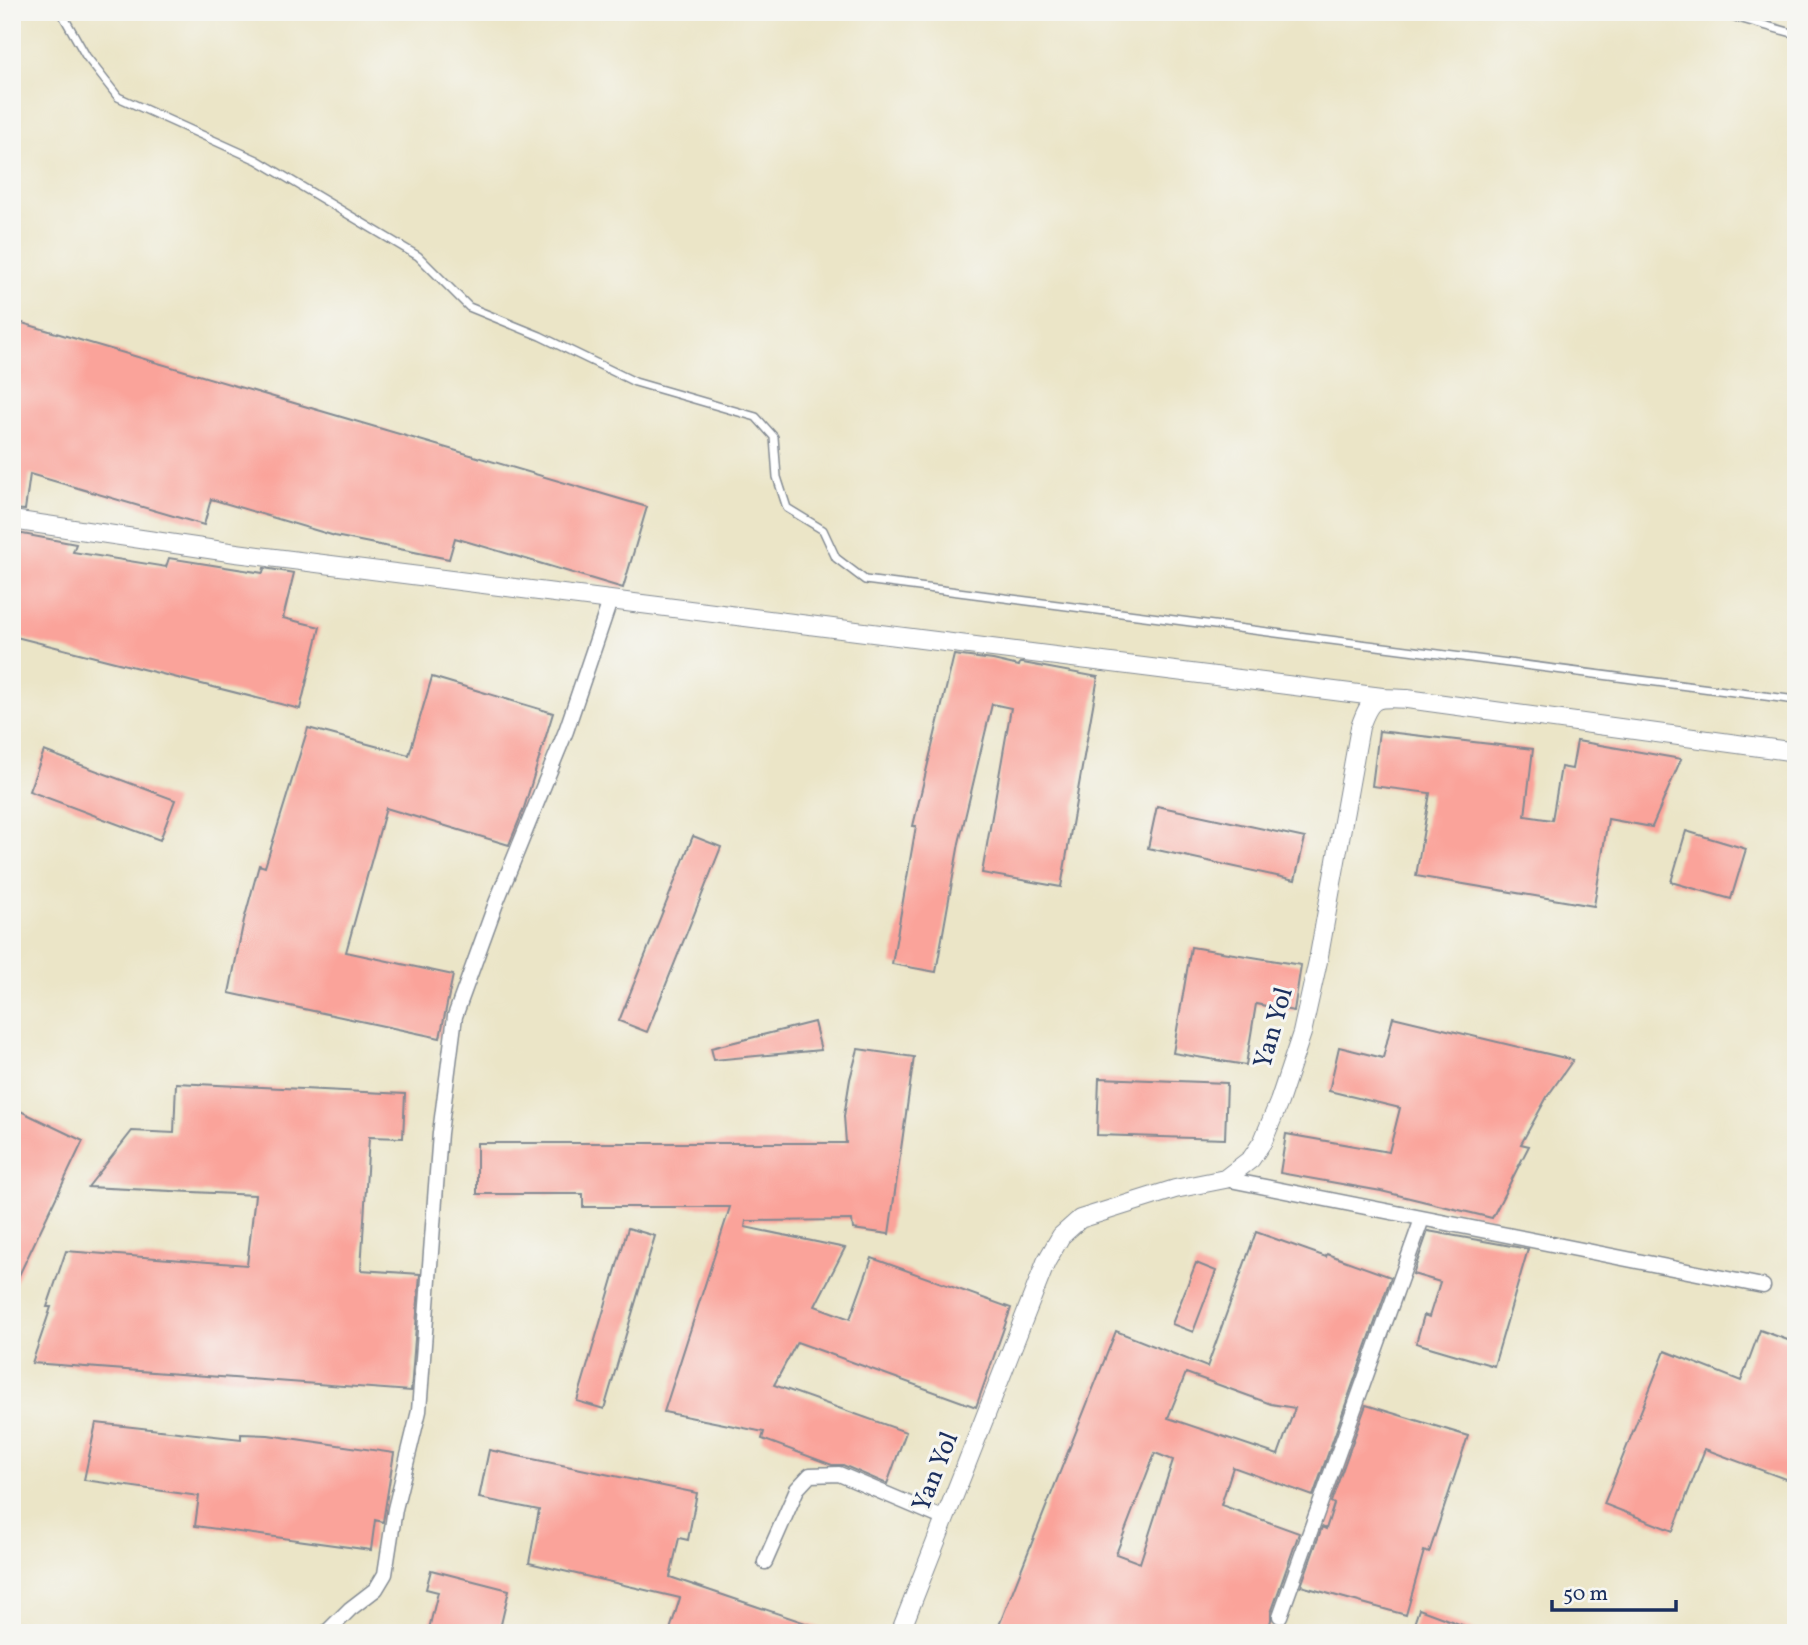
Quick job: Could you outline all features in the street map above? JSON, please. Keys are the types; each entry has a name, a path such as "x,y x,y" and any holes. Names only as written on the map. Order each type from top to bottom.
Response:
{"street":[{"path":"12,520 236,553 1421,701 1796,752"},
{"path":"326,1633 350,1609 376,1589 385,1574 395,1509 419,1411 440,1133 455,1016 496,903 566,730 610,601"},
{"name":"Yan Yol","path":"900,1633 1046,1262 1061,1236 1080,1219 1108,1208 1175,1189 1225,1179 1251,1159 1263,1141 1302,1034 1318,961 1360,727 1368,706 1382,697"},
{"path":"1225,1179 1763,1286"},
{"path":"1280,1616 1422,1219"},
{"path":"765,1562 797,1489 810,1475 839,1474 945,1519"}],"lane":[{"path":"61,12 86,56 118,97 257,160 418,257 469,307 540,336 635,382 756,417 774,437 777,477 787,508 823,530 836,558 865,580 1796,700"},
{"path":"1717,12 1796,34"}],"building":[{"path":"12,320 647,507 623,588 455,538 449,559 335,536 211,499 204,525 30,474 25,510 12,509"},
{"path":"12,532 76,544 73,552 166,567 169,558 263,573 264,568 294,573 283,618 320,627 300,709 12,636"},
{"path":"954,655 1019,666 1023,663 1098,677 1061,887 982,873 1011,708 992,704 959,843 936,972 892,964 916,826 913,826"},
{"path":"432,677 553,713 524,808 509,845 386,808 346,952 453,975 440,1038 229,993 259,865 265,867 308,728 409,755"},
{"path":"1379,731 1533,749 1525,816 1552,820 1561,767 1572,769 1577,741 1681,759 1652,827 1608,819 1594,906 1416,876 1430,793 1372,786"},
{"path":"44,751 175,800 160,840 29,791"},
{"path":"1157,806 1305,838 1295,880 1148,848"},
{"path":"1686,831 1746,849 1731,899 1671,882"},
{"path":"693,836 721,847 647,1032 619,1021"},
{"path":"1191,947 1301,965 1294,1011 1256,1004 1246,1065 1173,1053"},
{"path":"1393,1017 1573,1060 1547,1097 1521,1144 1529,1146 1492,1218 1381,1191 1280,1173 1286,1134 1389,1152 1400,1108 1329,1091 1339,1047 1383,1058"},
{"path":"814,1022 821,1050 714,1060 711,1048"},
{"path":"858,1049 914,1057 889,1234 853,1229 852,1220 746,1221 745,1227 845,1248 815,1306 850,1319 872,1258 1011,1308 976,1407 797,1342 774,1385 906,1432 887,1484 843,1465 832,1465 762,1439 764,1432 664,1412 730,1207 583,1207 583,1194 477,1194 477,1143 846,1143 844,1116"},
{"path":"1099,1078 1227,1083 1225,1139 1097,1135"},
{"path":"176,1083 405,1094 403,1138 369,1137 361,1270 420,1274 411,1391 32,1363 66,1251 247,1265 255,1195 88,1187 132,1131 174,1133"},
{"path":"12,1107 83,1141 12,1290"},
{"path":"628,1228 655,1236 604,1409 577,1401"},
{"path":"1428,1231 1528,1249 1494,1366 1416,1343 1424,1315 1429,1317 1440,1282 1413,1274"},
{"path":"1256,1232 1391,1277 1313,1496 1233,1467 1221,1505 1299,1533 1271,1613 1267,1633 1010,1633 998,1628 1116,1331 1207,1367","holes":["1186,1373 1271,1404 1295,1408 1278,1455 1168,1418","1155,1453 1173,1460 1140,1563 1116,1554"]},
{"path":"1196,1263 1216,1271 1193,1332 1172,1324"},
{"path":"1760,1330 1796,1343 1796,1483 1705,1449 1673,1531 1604,1504 1665,1351 1741,1381"},
{"path":"1366,1405 1468,1436 1429,1553 1424,1551 1406,1615 1301,1586 1322,1527 1326,1529 1334,1504 1331,1502"},
{"path":"96,1423 241,1439 241,1434 268,1435 394,1453 383,1522 375,1520 371,1550 195,1526 199,1496 84,1480"},
{"path":"489,1450 697,1493 688,1540 679,1538 670,1577 826,1630 826,1633 669,1633 680,1598 529,1563 539,1510 479,1498"},
{"path":"431,1570 509,1590 499,1633 428,1633 438,1592 426,1589"},
{"path":"1419,1609 1478,1631 1478,1633 1411,1633"}]}
